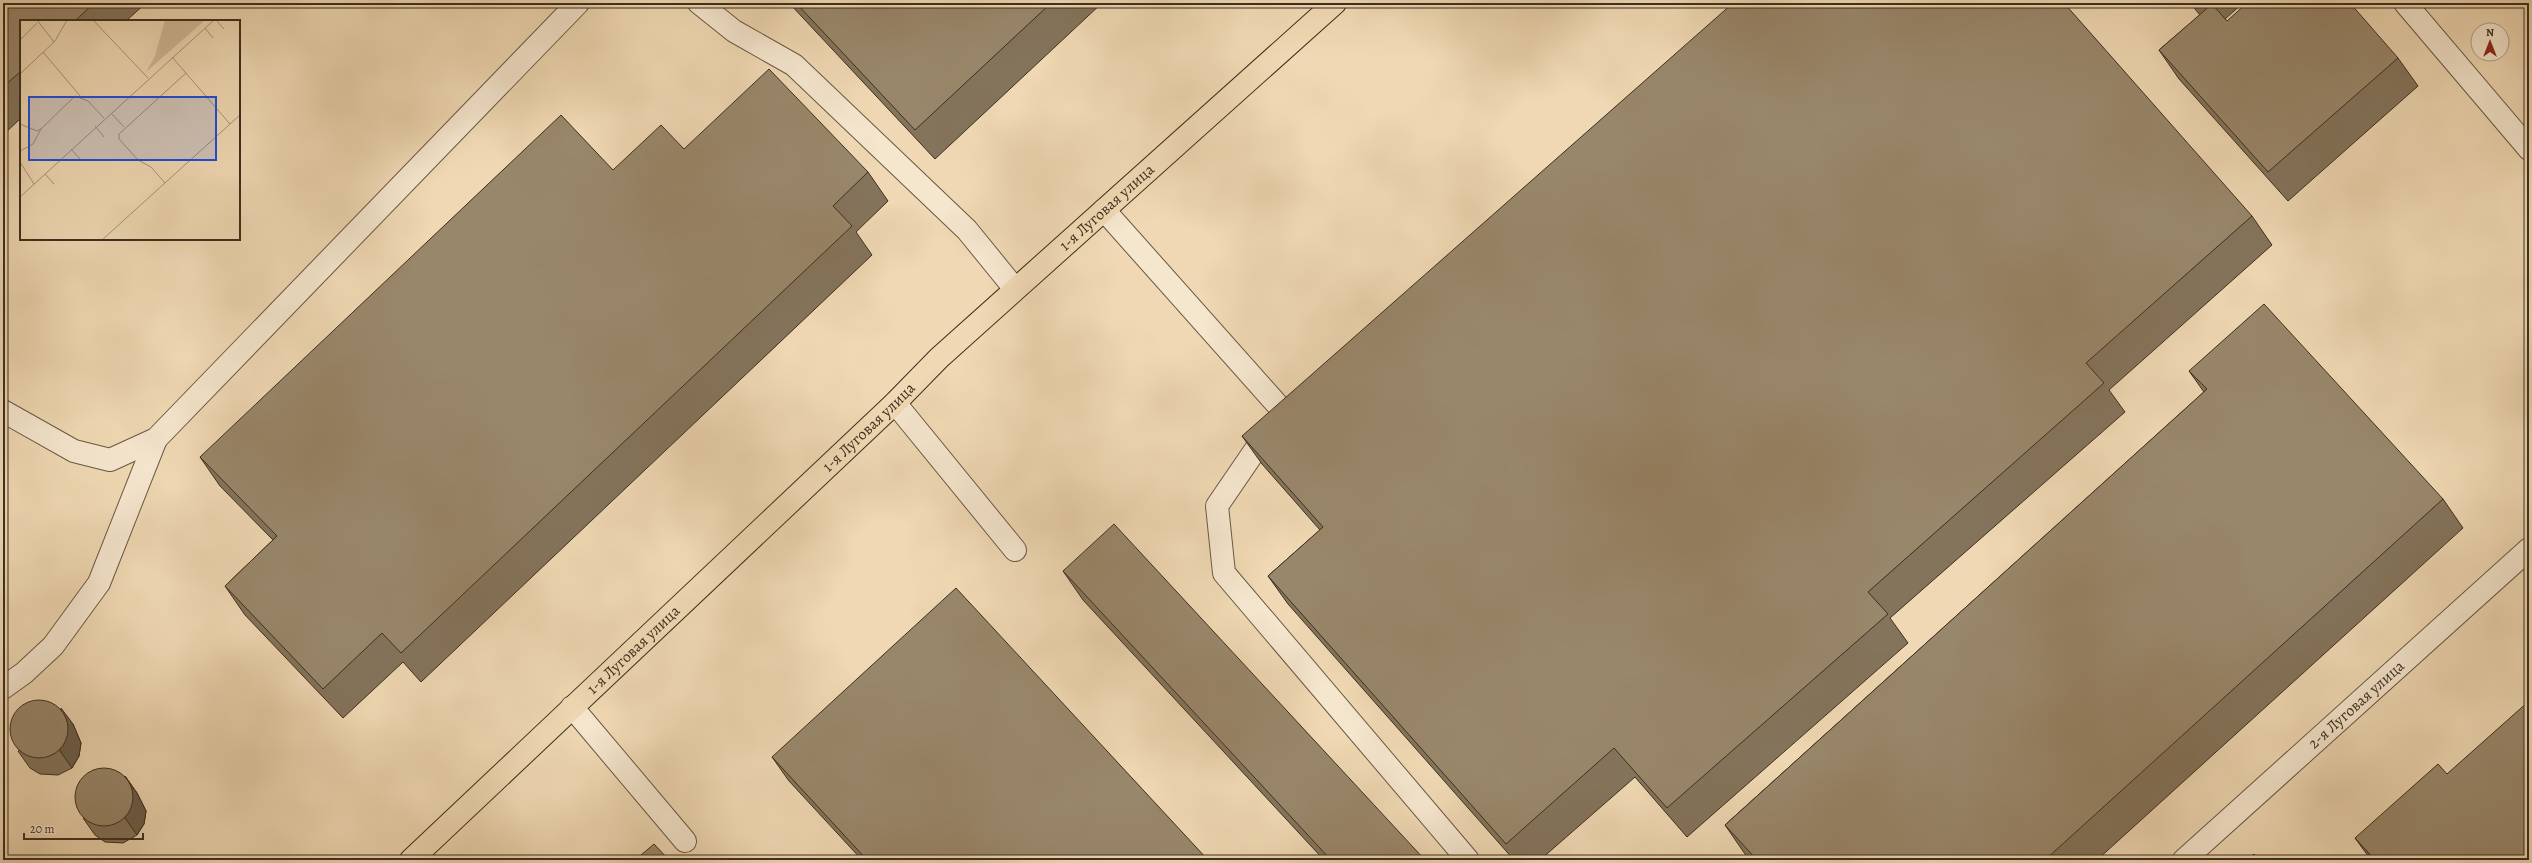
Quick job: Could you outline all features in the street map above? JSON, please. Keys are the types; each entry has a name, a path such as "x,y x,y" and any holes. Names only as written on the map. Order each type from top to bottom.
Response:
{"main road":[{"name":"1-я Луговая улица","path":"411,860 895,404 939,358 1334,3"}],"street":[{"path":"3,411 74,451 110,460 156,439 578,3"},
{"path":"699,3 734,31 794,65 967,230 1015,289"},
{"path":"2405,3 2529,149"},
{"path":"1104,210 1282,410"},
{"path":"1300,395 1282,410 1217,506 1224,573 1468,860"},
{"path":"895,404 1015,550"},
{"path":"3,688 24,673 53,646 99,582 156,439"},
{"name":"2-я Луговая улица","path":"2184,860 2529,549"},
{"path":"572,707 686,840"}],"building":[{"path":"3,3 94,3 76,20 20,20 20,72 3,87"},
{"path":"796,3 1051,3 915,130"},
{"path":"1733,3 2064,3 2252,216 2086,363 2104,383 1868,592 1888,614 1667,808 1614,748 1506,844 1268,576 1323,527 1242,436"},
{"path":"2247,3 2350,3 2398,58 2268,172 2159,50 2212,4 2227,21"},
{"path":"769,69 868,172 833,206 852,226 401,653 382,633 323,689 225,586 277,536 200,457 561,115 613,170 661,125 684,149"},
{"path":"2264,304 2443,499 2045,860 1757,860 1725,825 2207,389 2189,371"},
{"path":"1114,524 1425,860 1331,860 1063,571"},
{"path":"956,588 1208,860 867,860 772,757"},
{"path":"33,700 45,700 60,708 68,723 68,735 60,750 45,758 33,758 18,750 10,735 10,723 18,708"},
{"path":"2529,701 2529,860 2375,860 2355,838 2438,764 2447,774"},
{"path":"98,768 110,768 125,776 133,791 133,803 125,818 110,826 98,826 83,818 75,803 75,791 83,776"},
{"path":"654,844 669,860 635,860"},
{"path":"2254,854 2259,860 2247,860"}]}
